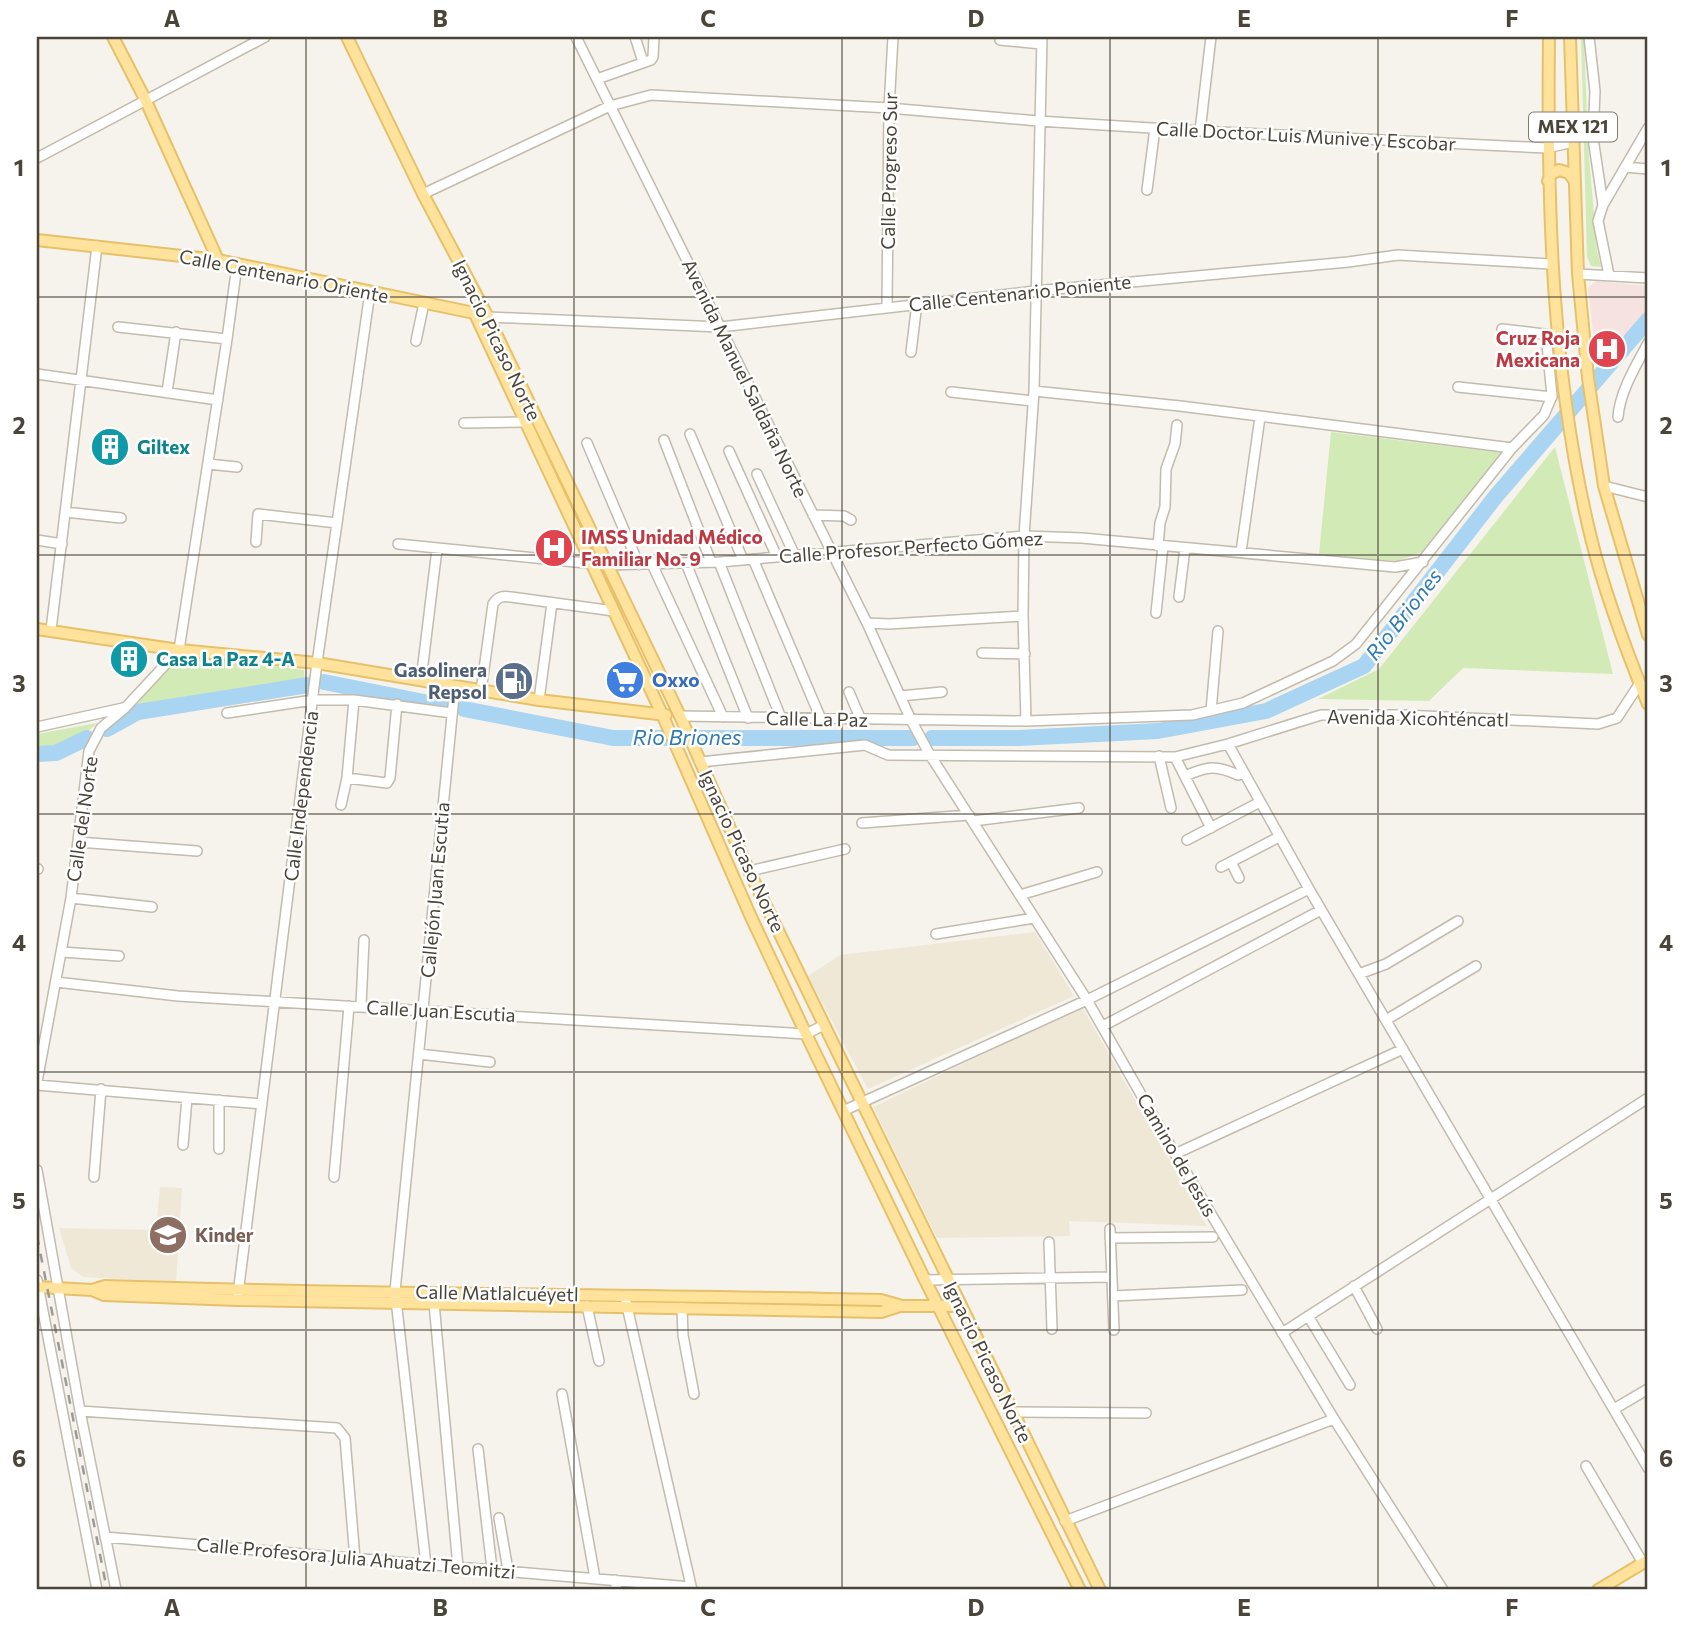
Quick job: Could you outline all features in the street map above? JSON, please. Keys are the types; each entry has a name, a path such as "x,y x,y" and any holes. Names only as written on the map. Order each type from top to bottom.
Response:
{"main road":[{"path":"113,37 145,99 218,260"},
{"name":"Ignacio Picaso Norte","path":"347,37 423,194 488,317 605,565 680,716 749,871 1100,1590"},
{"name":"MEX 121","path":"1549,37 1547,148 1552,335 1594,551 1611,609 1648,704"},
{"name":"MEX 121","path":"1570,40 1578,274 1588,378 1604,486 1648,635"},
{"path":"1548,128 1553,135 1560,138 1573,130"},
{"path":"1548,181 1555,171 1562,170 1569,173 1574,183"},
{"name":"Calle Centenario Oriente","path":"37,240 218,260 488,317"},
{"name":"Ignacio Picaso Norte","path":"475,314 662,714 806,1034 938,1307 1080,1590"},
{"name":"Calle La Paz","path":"37,629 179,650 317,663 539,700 680,716"},
{"name":"Calle Matlalcuéyetl","path":"37,1284 58,1289 92,1290 104,1295 626,1301 881,1300 902,1306 961,1306"},
{"name":"Calle Matlalcuéyetl","path":"396,1297 435,1303 587,1306 626,1301 682,1308 881,1312 902,1306"},
{"path":"1598,1590 1646,1561"}],"street":[{"path":"37,158 265,37"},
{"name":"Avenida Manuel Saldaña Norte","path":"576,37 867,623 911,720"},
{"path":"635,37 643,62"},
{"path":"597,79 653,58 654,37"},
{"name":"Calle Progreso Sur","path":"887,306 889,108 894,37"},
{"path":"1200,131 1211,37"},
{"path":"1589,37 1595,91 1593,138 1603,205"},
{"path":"1000,40 1041,41 1034,396 1024,536 1026,721"},
{"name":"Calle Doctor Luis Munive y Escobar","path":"423,194 610,106 651,95 889,108 1200,131 1547,148 1573,142"},
{"path":"1147,190 1155,128"},
{"path":"1609,275 1598,221 1603,205 1648,128"},
{"path":"1625,167 1648,169"},
{"path":"51,630 97,246"},
{"name":"Calle Centenario Poniente","path":"488,317 720,327 887,306 1398,255 1551,264"},
{"path":"179,650 237,265"},
{"path":"1578,274 1648,278"},
{"name":"Calle Independencia","path":"238,1295 317,663 370,292"},
{"path":"416,341 424,303"},
{"path":"911,352 917,303"},
{"path":"118,327 227,339"},
{"path":"1458,387 1552,397 1552,335 1503,329"},
{"path":"167,392 176,332"},
{"path":"1618,417 1618,407 1648,343"},
{"path":"37,374 218,400"},
{"path":"951,392 1034,396 1260,417 1512,449"},
{"name":"Calle La Paz","path":"680,716 1026,721 1192,715 1243,703 1333,661 1356,644 1512,449 1541,419 1552,397"},
{"path":"1241,552 1260,417"},
{"path":"464,423 526,422"},
{"path":"1156,613 1160,523 1165,507 1166,469 1175,444 1177,425"},
{"path":"690,435 743,560"},
{"path":"664,440 780,718"},
{"path":"587,443 639,565"},
{"path":"729,451 777,557"},
{"path":"208,464 237,467"},
{"path":"757,474 795,556"},
{"path":"1604,486 1648,497"},
{"path":"65,512 121,518"},
{"path":"256,542 258,514 337,523"},
{"path":"813,515 844,516 851,520"},
{"name":"Calle Profesor Perfecto Gómez","path":"398,544 605,565 639,565 743,560 1024,536 1082,538 1395,567 1423,562"},
{"path":"37,540 62,544"},
{"path":"1179,597 1185,548"},
{"path":"421,680 437,549"},
{"path":"753,559 821,719"},
{"path":"686,563 748,718"},
{"path":"652,564 723,717"},
{"path":"481,691 492,604 495,599 501,596 511,597 614,611"},
{"path":"539,700 552,603"},
{"path":"867,623 1023,616"},
{"path":"1211,710 1218,631"},
{"name":"Calle del Norte","path":"37,1084 71,898 89,751 101,728 125,708 179,650"},
{"path":"982,653 1025,654"},
{"name":"Avenida Xicohténcatl","path":"698,757 865,744 888,755 1175,757 1228,744 1321,715 1404,715 1598,724 1617,718 1640,683"},
{"name":"Callejón Juan Escutia","path":"426,1565 396,1297 454,686"},
{"path":"849,692 861,720"},
{"path":"900,696 942,692"},
{"path":"227,713 313,700 355,700 452,713"},
{"path":"341,805 347,778 355,700"},
{"path":"347,778 387,783 390,778 397,704"},
{"path":"37,727 125,708"},
{"name":"Camino de Jesús","path":"911,720 930,755 1087,999 1175,1154 1282,1333 1443,1590"},
{"path":"1228,744 1321,910 1648,1468"},
{"path":"1159,756 1171,808"},
{"path":"1175,757 1212,828"},
{"path":"1185,776 1212,767 1223,768 1238,775 1244,773"},
{"path":"1187,841 1260,802"},
{"path":"862,823 971,818 1079,808"},
{"path":"1221,867 1279,837"},
{"path":"78,842 197,851"},
{"path":"749,871 845,849"},
{"path":"1231,862 1239,878"},
{"path":"1020,895 1097,872"},
{"path":"843,1111 1087,999 1309,889"},
{"path":"71,898 152,907"},
{"path":"1102,1027 1321,910"},
{"path":"936,934 1034,918"},
{"path":"1359,974 1385,964 1458,921"},
{"path":"361,1006 364,940"},
{"path":"62,952 118,956"},
{"path":"1386,1020 1476,966"},
{"name":"Calle Juan Escutia","path":"56,982 178,996 806,1034"},
{"path":"334,1177 349,1006"},
{"path":"806,1034 824,1025"},
{"path":"1175,1154 1404,1049"},
{"path":"419,1054 490,1062"},
{"path":"37,1084 262,1104"},
{"path":"94,1177 101,1089"},
{"path":"183,1145 187,1098"},
{"path":"1282,1333 1648,1098"},
{"path":"219,1100 219,1149"},
{"path":"37,1170 80,1411 116,1590"},
{"path":"1114,1330 1110,1233 1213,1237"},
{"path":"1049,1242 1052,1329"},
{"path":"925,1280 1110,1277"},
{"path":"37,1284 97,1590"},
{"path":"1354,1286 1377,1329"},
{"path":"1113,1296 1242,1290"},
{"path":"626,1301 691,1588"},
{"path":"435,1303 458,1567"},
{"path":"587,1306 599,1362"},
{"path":"682,1308 683,1335 694,1394"},
{"path":"1308,1316 1350,1385"},
{"path":"1614,1409 1648,1389"},
{"path":"562,1394 595,1578"},
{"path":"80,1411 337,1428 345,1438 355,1559"},
{"path":"1014,1412 1146,1413"},
{"path":"1065,1521 1334,1419"},
{"path":"478,1449 492,1569"},
{"path":"1586,1466 1646,1561"},
{"path":"499,1518 508,1570"},
{"name":"Calle Profesora Julia Ahuatzi Teomitzi","path":"105,1537 691,1588"},
{"path":"615,1580 617,1590"}],"shaded area":[{"name":"Cruz Roja Mexicana","path":"1596,281 1648,286 1648,315 1598,375 1588,288"},
{"path":"1035,932 1074,996 868,1089 808,976 840,955"},
{"path":"1082,1007 1207,1226 1069,1221 1070,1236 937,1238 873,1107"},
{"path":"160,1187 182,1188 176,1283 83,1277 71,1268 59,1228 156,1230"}],"green space":[{"path":"1581,37 1584,37 1588,145 1597,250 1601,267 1591,266 1587,257"},
{"path":"1331,432 1503,453 1425,551 1397,561 1319,554"},
{"path":"1555,447 1613,674 1463,668 1429,701 1318,699 1379,669"},
{"path":"182,655 304,670 305,686 128,712"},
{"path":"97,723 70,741 37,748 37,734"}],"waterway":[{"name":"Rio Briones","path":"932,738 1019,738 1158,731 1266,711 1364,666 1496,496 1648,320"},
{"name":"Rio Briones","path":"324,682 444,706"},
{"name":"Rio Briones","path":"107,729 138,712 308,685"},
{"name":"Rio Briones","path":"464,709 613,738 913,738"},
{"name":"Rio Briones","path":"37,754 56,753 87,738"}],"railway":[{"path":"37,1236 107,1590"}],"place":[{"name":"Cruz Roja Mexicana","path":"1607,349"},
{"name":"Giltex","path":"110,447"},
{"name":"IMSS Unidad Médico Familiar No. 9","path":"554,548"},
{"name":"Casa La Paz 4-A","path":"129,659"},
{"name":"Oxxo","path":"625,680"},
{"name":"Gasolinera Repsol","path":"514,681"},
{"name":"Kinder","path":"168,1235"}]}
